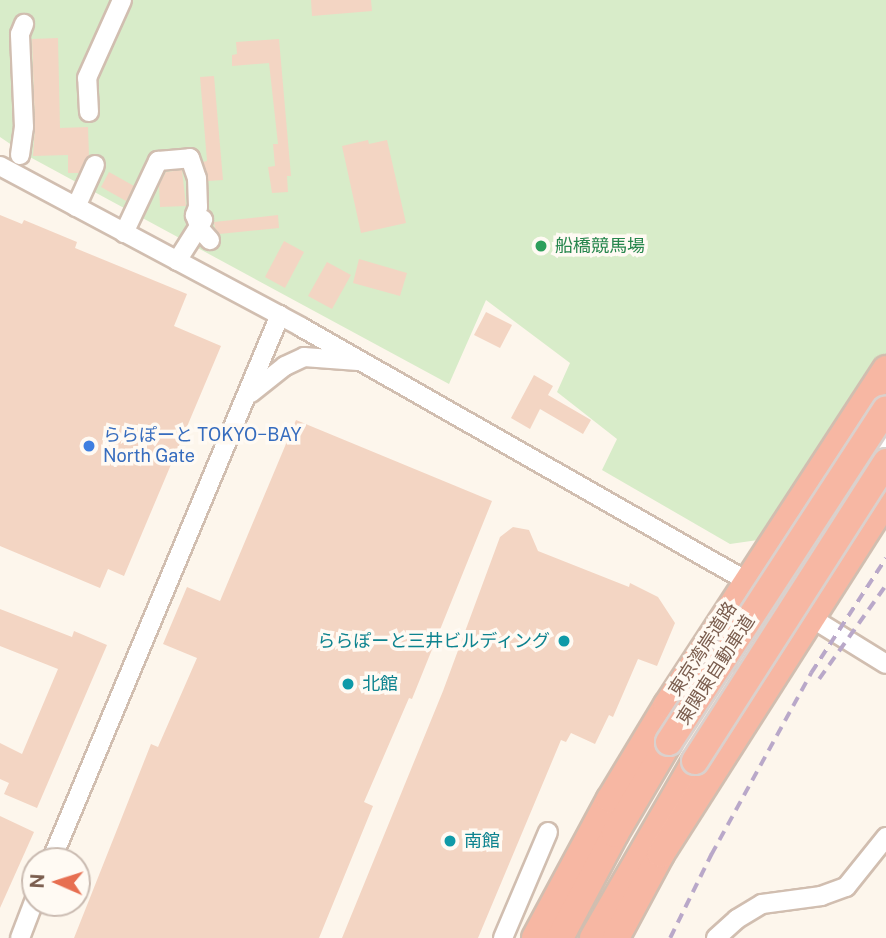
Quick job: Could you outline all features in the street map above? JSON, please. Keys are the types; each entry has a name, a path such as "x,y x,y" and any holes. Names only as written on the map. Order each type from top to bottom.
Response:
{"highway":[{"name":"東京湾岸道路","path":"546,933 641,747 746,581 886,369"},
{"name":"東関東自動車道","path":"546,933 615,834 670,742 886,409"},
{"name":"東関東自動車道","path":"593,938 695,761 886,462"},
{"path":"616,938 661,853 886,501"}],"street":[{"path":"89,112 87,78 122,0"},
{"path":"20,156 24,127 20,34 24,24"},
{"path":"120,231 158,161 190,158 197,171 198,207 195,215 205,234"},
{"path":"76,207 95,165"},
{"path":"0,166 280,315 810,617 886,664"},
{"path":"120,231 152,166"},
{"path":"177,261 205,234 204,210"},
{"path":"57,847 280,315"},
{"path":"248,396 285,366 304,357 363,362"},
{"path":"641,747 681,714 707,676 748,646 886,438"},
{"path":"503,938 548,832"},
{"path":"716,938 737,919 762,904 821,896 846,887 886,837"},
{"path":"20,938 28,917"}],"green space":[{"name":"船橋競馬場","path":"0,0 886,0 886,355 758,540 730,544 602,470 617,439 557,392 570,363 486,300 449,384 28,156 0,137"}],"building":[{"path":"311,0 371,0 372,11 312,16"},
{"path":"58,38 60,128 88,127 89,156 79,173 68,173 68,155 33,156 35,127 32,39"},
{"path":"279,39 291,176 287,176 288,192 272,193 268,167 275,166 273,144 278,144 269,63 232,66 232,55 237,54 236,42"},
{"path":"214,76 223,180 208,181 203,162 207,161 200,77"},
{"path":"368,140 369,144 387,140 406,223 361,233 342,146"},
{"path":"182,170 186,206 160,207 159,185 166,172"},
{"path":"109,172 134,186 126,201 101,187"},
{"name":"ららぽーと TOKYO−BAY North Gate","path":"0,215 22,224 24,220 77,242 75,248 187,294 174,326 221,346 124,576 108,569 100,588 0,546"},
{"path":"278,215 279,228 219,234 214,222"},
{"path":"284,241 304,252 285,288 265,277"},
{"path":"359,259 407,273 400,296 353,283"},
{"path":"327,262 351,275 332,309 308,296"},
{"path":"486,312 512,325 500,348 474,335"},
{"path":"534,375 553,386 548,395 591,420 583,434 540,409 530,429 511,418"},
{"name":"北館","path":"296,420 492,501 412,699 409,698 364,802 373,806 319,938 74,938 82,917 91,917 91,895 151,744 158,747 197,658 163,644 187,587 220,601"},
{"path":"513,527 529,530 538,551 629,587 630,583 658,597 675,623 657,666 638,659 613,717 609,715 595,744 571,733 566,742 561,740 478,938 342,938 443,691 500,537"},
{"path":"0,609 72,637 74,631 107,645 37,808 4,794 9,783 0,779 0,743 22,754 58,669 0,646"},
{"path":"0,816 34,832 27,847 21,847 21,861 0,908"}],"railway":[{"path":"670,938 711,855 811,673 886,558"},
{"path":"819,679 886,585"}],"place":[{"name":"船橋競馬場","path":"541,246"},
{"name":"ららぽーと TOKYO−BAY North Gate","path":"89,446"},
{"name":"ららぽーと三井ビルディング","path":"564,641"},
{"name":"北館","path":"348,684"},
{"name":"南館","path":"450,841"}]}
